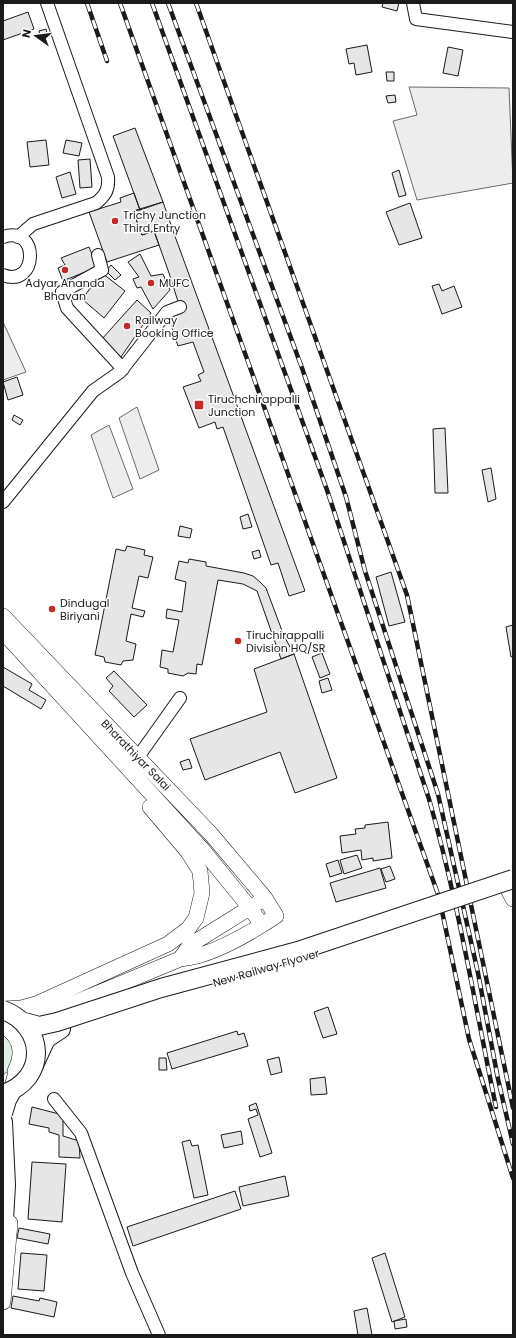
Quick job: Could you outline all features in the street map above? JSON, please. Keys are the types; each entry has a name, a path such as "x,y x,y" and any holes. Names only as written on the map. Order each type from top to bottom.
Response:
{"highway":[{"name":"New Railway Flyover","path":"25,1022 39,1026 57,1022 161,988 298,951 510,887"},
{"name":"New Railway Flyover","path":"6,1088 22,1084 29,1075 25,1060 46,1039 61,1029 149,1001 308,956 510,887"},
{"path":"3,1009 14,1014 25,1022 35,1042 25,1060"},
{"path":"3,1113 7,1100 6,1088"},
{"path":"3,1122 6,1185 3,1238"}],"main road":[{"name":"Bharathiyar Salai","path":"3,616 211,834 265,898 276,916 262,925 202,849 3,632"},
{"path":"3,1009 21,1008 36,1004 168,944 188,929 196,918 202,894 202,881 195,861 137,792 132,774"},
{"path":"180,959 190,945 265,898"},
{"path":"3,1023 31,1021 180,959 193,958 262,925"},
{"path":"3,1302 12,1199 8,1113 11,1087 25,1060 26,1037 31,1028 49,1014"},
{"path":"3,1026 16,1036 25,1060"}],"street":[{"path":"18,237 33,224 96,202 104,196 109,186 108,177 47,3"},
{"path":"413,3 416,19 513,32"},
{"path":"3,237 12,235 24,240 31,253 29,266 19,275 3,275"},
{"path":"98,255 102,270 62,292 67,308 122,369"},
{"path":"3,502 93,391 122,369 167,312 180,307"},
{"path":"138,757 180,698"},
{"path":"54,1099 82,1134 132,1273 159,1335"}],"green space":[{"path":"3,1032 15,1044 13,1067 3,1075"}],"shaded area":[{"path":"409,87 509,88 513,183 417,200 393,121 417,115"},
{"path":"3,322 26,372 3,380"},
{"path":"137,407 159,470 140,479 119,418"},
{"path":"109,425 133,489 113,498 91,435"}],"building":[{"path":"383,3 399,3 397,11 382,7"},
{"path":"28,12 34,29 3,40 3,21"},
{"path":"46,29 48,37 41,39 39,31"},
{"path":"367,45 372,72 356,75 354,63 349,64 346,49"},
{"path":"448,47 463,50 458,76 443,73"},
{"path":"386,72 394,72 394,81 387,81"},
{"path":"395,95 396,102 388,103 386,96"},
{"path":"135,128 163,202 140,210 113,136"},
{"path":"46,140 49,165 30,167 27,142"},
{"path":"66,140 82,143 79,156 63,153"},
{"path":"90,159 92,187 80,188 78,160"},
{"path":"399,170 406,195 399,197 392,173"},
{"path":"70,172 76,194 62,198 56,177"},
{"name":"Trichy Junction Third Entry","path":"134,193 140,210 133,211 142,235 154,231 159,245 107,262 89,212 121,202 120,198"},
{"path":"163,202 305,591 289,596 278,563 271,565 223,427 217,429 215,422 199,428 183,387 201,381 198,375 204,372 193,342 178,346 168,316 181,311 169,273 154,231 142,235 133,211"},
{"path":"410,203 422,238 399,245 386,212"},
{"path":"89,247 97,267 63,281 58,268 65,265 61,258"},
{"name":"MUFC","path":"140,254 151,276 163,274 170,290 153,309 141,287 137,288 133,279 139,277 128,262"},
{"path":"111,265 121,275 115,280 106,271"},
{"path":"102,273 125,291 104,318 82,299"},
{"path":"439,284 442,291 454,286 462,307 442,314 432,286"},
{"name":"Railway Booking Office","path":"137,300 151,313 121,357 101,340"},
{"path":"17,377 23,395 8,400 3,382"},
{"path":"14,415 23,420 20,425 12,420"},
{"path":"445,428 448,493 435,493 433,429"},
{"path":"491,468 496,499 488,502 482,470"},
{"path":"248,514 252,527 243,529 240,517"},
{"path":"180,526 192,529 190,538 178,536"},
{"path":"127,546 145,550 144,555 153,557 148,578 139,576 132,608 145,611 143,617 131,614 126,641 136,644 133,660 123,661 121,665 105,662 104,657 95,655 116,549 125,551"},
{"path":"259,550 261,557 254,559 252,552"},
{"path":"189,559 206,562 206,566 244,573 253,576 260,582 266,588 284,636 294,654 281,659 257,591 243,584 218,580 202,665 197,664 196,674 188,673 183,676 168,673 168,669 160,667 162,650 173,652 179,620 166,618 167,609 182,612 186,582 175,579 179,561 188,563"},
{"path":"391,572 405,622 389,626 376,577"},
{"path":"513,625 513,656 511,657 506,627"},
{"path":"322,653 330,674 320,678 312,657"},
{"path":"294,654 337,778 295,793 280,752 205,780 190,739 267,712 254,669"},
{"path":"3,667 32,684 29,690 46,700 41,709 3,686"},
{"path":"114,671 147,705 134,717 109,691 113,686 106,678"},
{"path":"328,678 332,690 322,693 319,681"},
{"path":"189,759 192,768 183,770 180,762"},
{"path":"388,822 392,858 373,861 373,858 362,860 361,850 342,853 340,836 356,834 355,829 365,828 365,825"},
{"path":"357,855 362,868 344,874 340,860"},
{"path":"338,860 342,873 330,877 326,864"},
{"path":"390,866 395,879 386,882 381,869"},
{"path":"380,868 386,888 336,902 330,883"},
{"path":"328,1007 337,1034 323,1038 314,1012"},
{"path":"237,1031 238,1035 244,1033 248,1046 172,1069 167,1053"},
{"path":"279,1057 282,1072 271,1075 267,1060"},
{"path":"159,1058 166,1058 167,1070 159,1070"},
{"path":"325,1077 327,1094 311,1095 310,1079"},
{"path":"256,1103 272,1153 260,1157 248,1119 258,1115 256,1109 250,1111 249,1106"},
{"path":"32,1107 63,1115 63,1136 79,1141 80,1158 59,1157 59,1135 49,1132 49,1128 29,1124"},
{"path":"241,1131 243,1144 224,1148 221,1135"},
{"path":"190,1140 192,1146 198,1145 208,1195 194,1198 182,1142"},
{"path":"32,1162 66,1164 62,1222 28,1219"},
{"path":"285,1176 289,1196 243,1206 239,1187"},
{"path":"235,1191 241,1209 133,1246 127,1227"},
{"path":"19,1228 50,1234 48,1244 17,1238"},
{"path":"21,1253 47,1255 44,1291 18,1289"},
{"path":"385,1253 405,1317 392,1322 372,1258"},
{"path":"13,1296 39,1301 40,1298 57,1302 54,1317 11,1308"},
{"path":"367,1308 372,1335 358,1335 354,1311"},
{"path":"406,1319 407,1327 395,1329 394,1321"}],"railway":[{"path":"87,3 107,61"},
{"path":"120,3 439,897 469,1039 513,1178"},
{"path":"152,3 327,490 429,799 449,875 466,953 496,1107"},
{"path":"168,3 302,368 346,497 365,571 438,794 478,973 498,1079 513,1144"},
{"path":"196,3 407,595 513,1108"}],"place":[{"name":"Trichy Junction Third Entry","path":"115,221"},
{"name":"Adyar Ananda Bhavan","path":"65,270"},
{"name":"MUFC","path":"151,283"},
{"name":"Railway Booking Office","path":"127,326"},
{"name":"Tiruchchirappalli Junction","path":"199,405"},
{"name":"Dindugal Biriyani","path":"52,609"},
{"name":"Tiruchirappalli Division HQ/SR","path":"238,641"}]}
